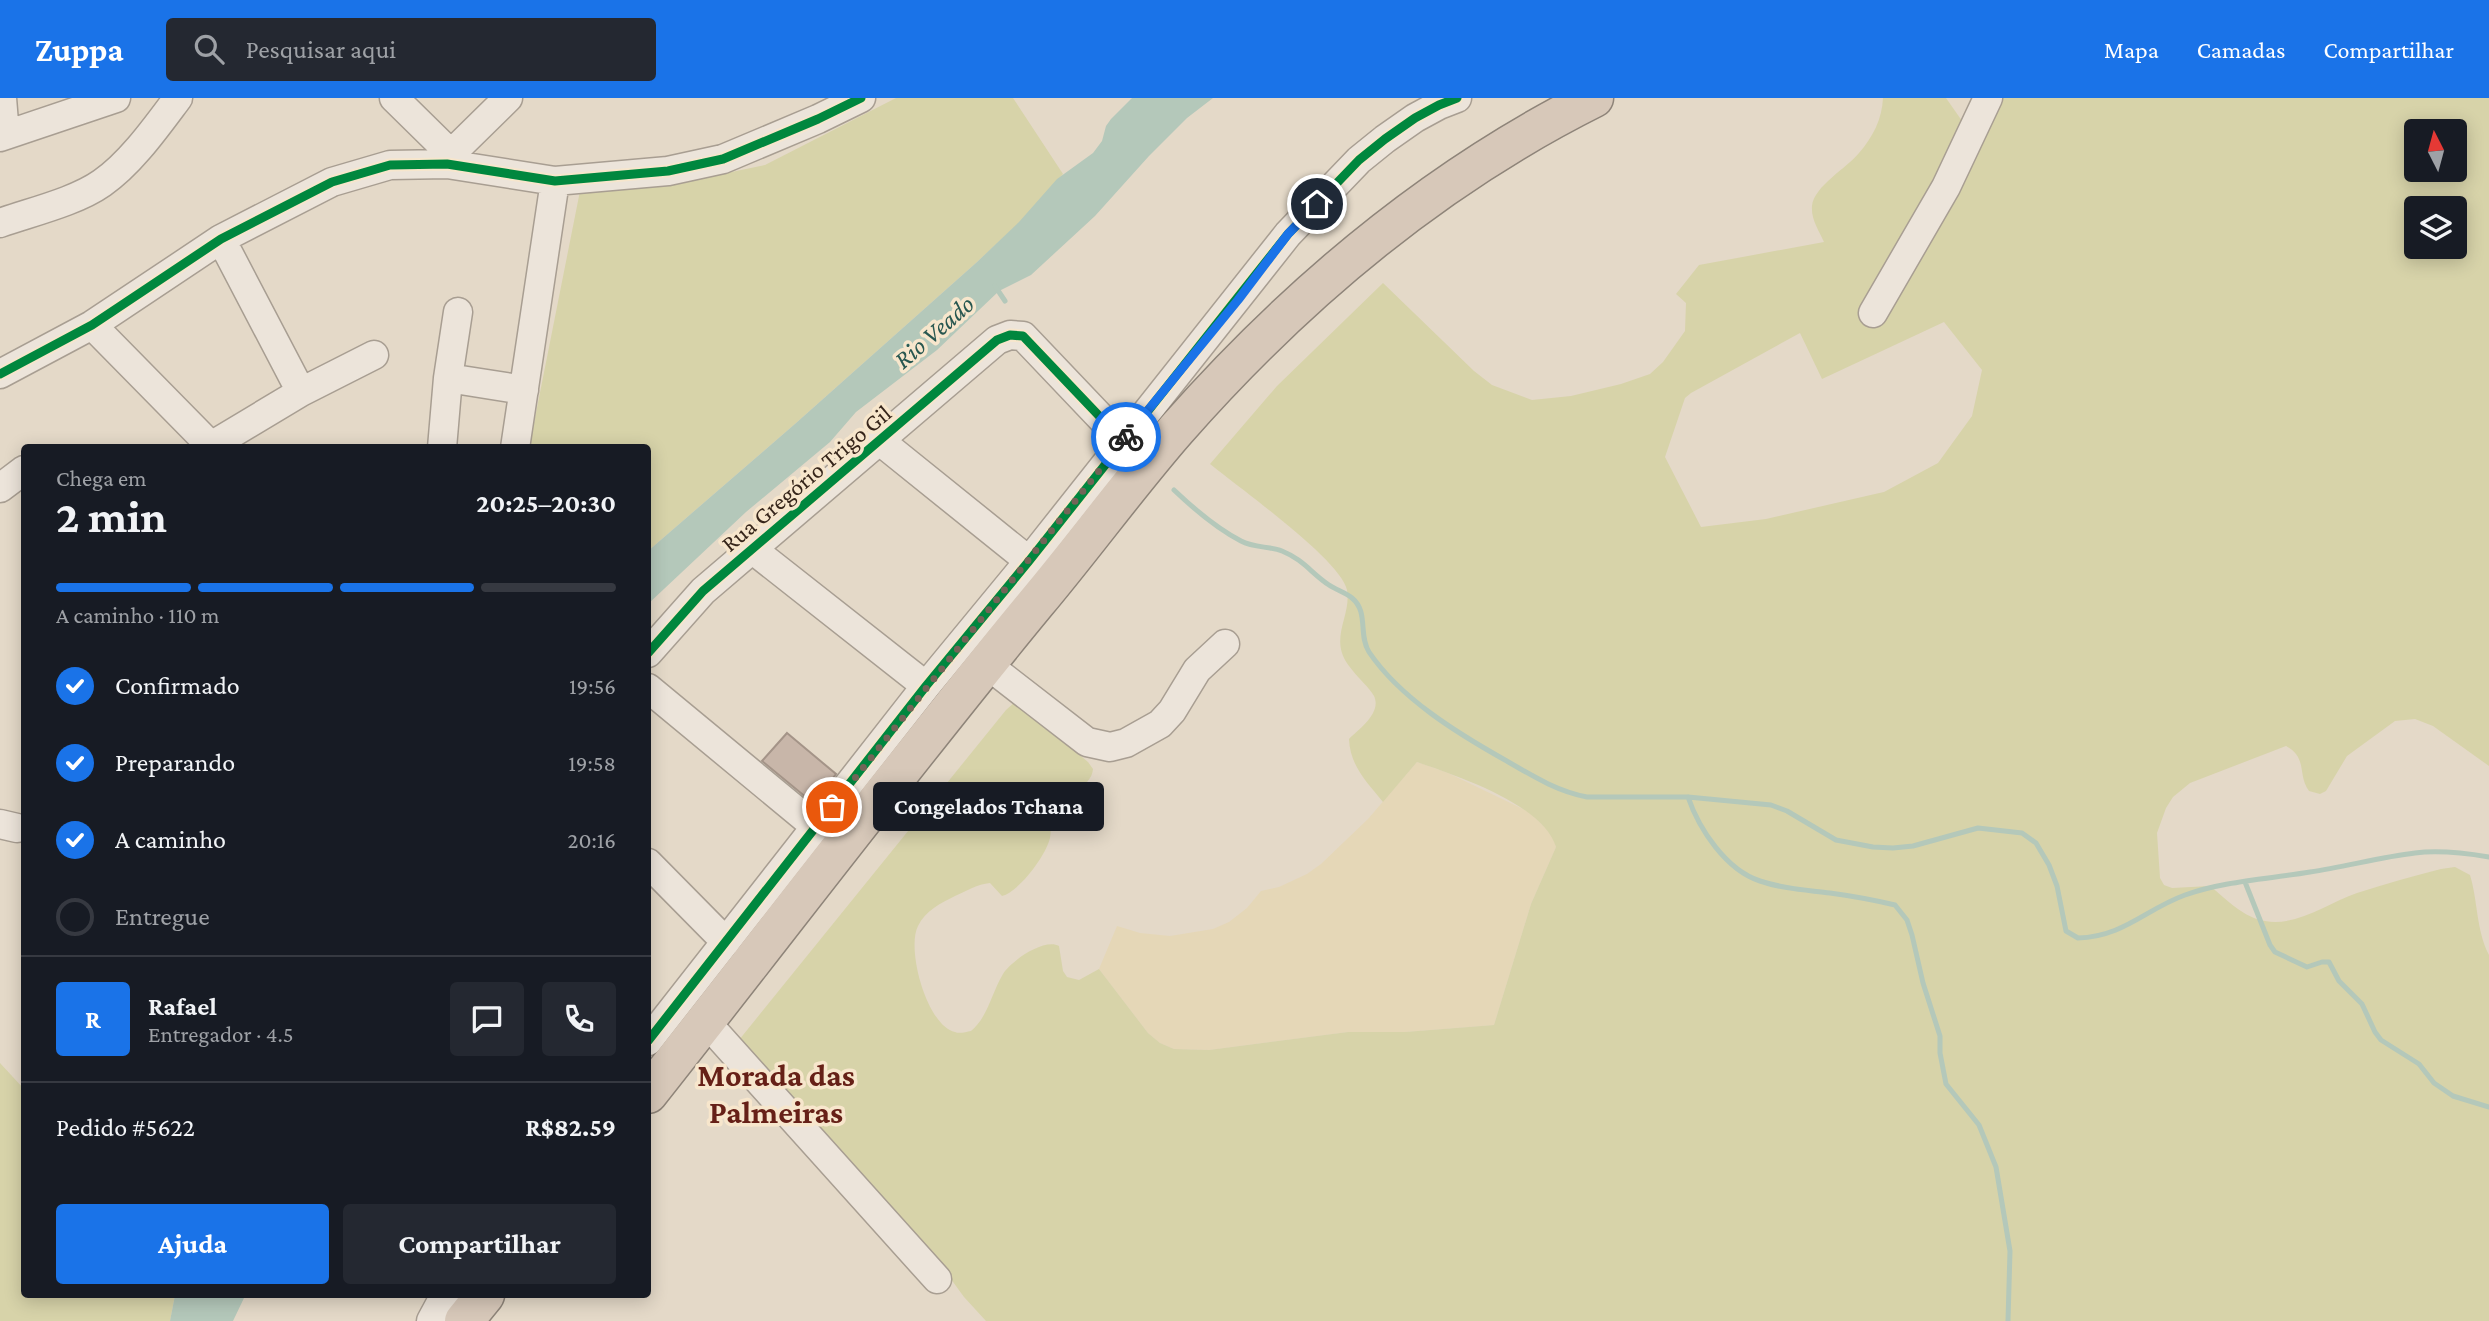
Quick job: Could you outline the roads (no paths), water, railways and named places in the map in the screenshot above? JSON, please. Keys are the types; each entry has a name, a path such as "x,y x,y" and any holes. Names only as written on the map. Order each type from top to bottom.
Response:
{"highway":[{"path":"651,1090 985,663 1176,430 1266,335 1321,283 1412,212 1506,146 1594,98"},
{"path":"464,1321 483,1298"}],"street":[{"path":"2,98 3,136 116,98"},
{"path":"0,223 86,193 103,183 153,131 178,98"},
{"path":"394,98 449,159"},
{"path":"449,159 508,98"},
{"path":"0,374 92,325 221,239 332,182 390,165 449,159 555,181 668,171 723,159 861,98"},
{"path":"652,1026 726,942 926,686 1302,219 1359,160 1385,139 1439,105 1457,98"},
{"path":"1873,313 1946,187 1987,98"},
{"path":"516,444 555,181"},
{"path":"221,239 301,392"},
{"path":"442,444 448,378 458,312"},
{"path":"92,325 209,444"},
{"name":"Rua Gregório Trigo Gil","path":"651,650 703,591 997,340 1010,335 1023,336 1123,441"},
{"path":"217,444 301,392 374,355"},
{"path":"448,378 524,390"},
{"path":"880,441 1029,561"},
{"path":"0,488 21,472"},
{"path":"752,549 926,686"},
{"path":"985,663 1087,742 1110,747 1126,743 1160,724 1197,670 1225,644"},
{"path":"651,690 816,827"},
{"path":"651,866 726,942"},
{"path":"705,1021 937,1279"},
{"path":"431,1321 443,1298"}],"water":[{"name":"Rio Veado","path":"1132,98 1213,98 1187,118 1095,216 1031,275 999,291 937,350 856,412 830,442 746,512 651,601 651,548 977,262 1019,222 1057,179 1093,153 1102,141 1111,119"},
{"path":"174,1298 244,1298 233,1321 170,1321"}],"waterway":[{"path":"995,286 1005,301"},
{"path":"1174,490 1232,536 1246,543 1277,549 1290,555 1329,585 1352,598 1360,610 1369,652 1397,684 1449,726 1544,782 1587,797 1688,797 1771,805 1787,811 1836,840 1873,847 1913,846 1978,828 2022,833 2036,843 2049,865 2057,886 2066,931 2078,938 2108,933 2171,901 2215,886 2415,853 2452,852 2489,857"},
{"path":"1688,797 1699,822 1715,847 1748,876 1777,886 1895,905 1907,920 1940,1036 1940,1053 1946,1084 1979,1125 1996,1167 2010,1251 2008,1321"},
{"path":"2245,882 2275,952 2307,967 2329,962 2339,981 2362,1004 2381,1040 2419,1064 2434,1083 2453,1096 2489,1107"}],"place":[{"name":"Congelados Tchana","path":"832,807"}],"district":[{"name":"Morada das Palmeiras","path":"776,1094"}]}
